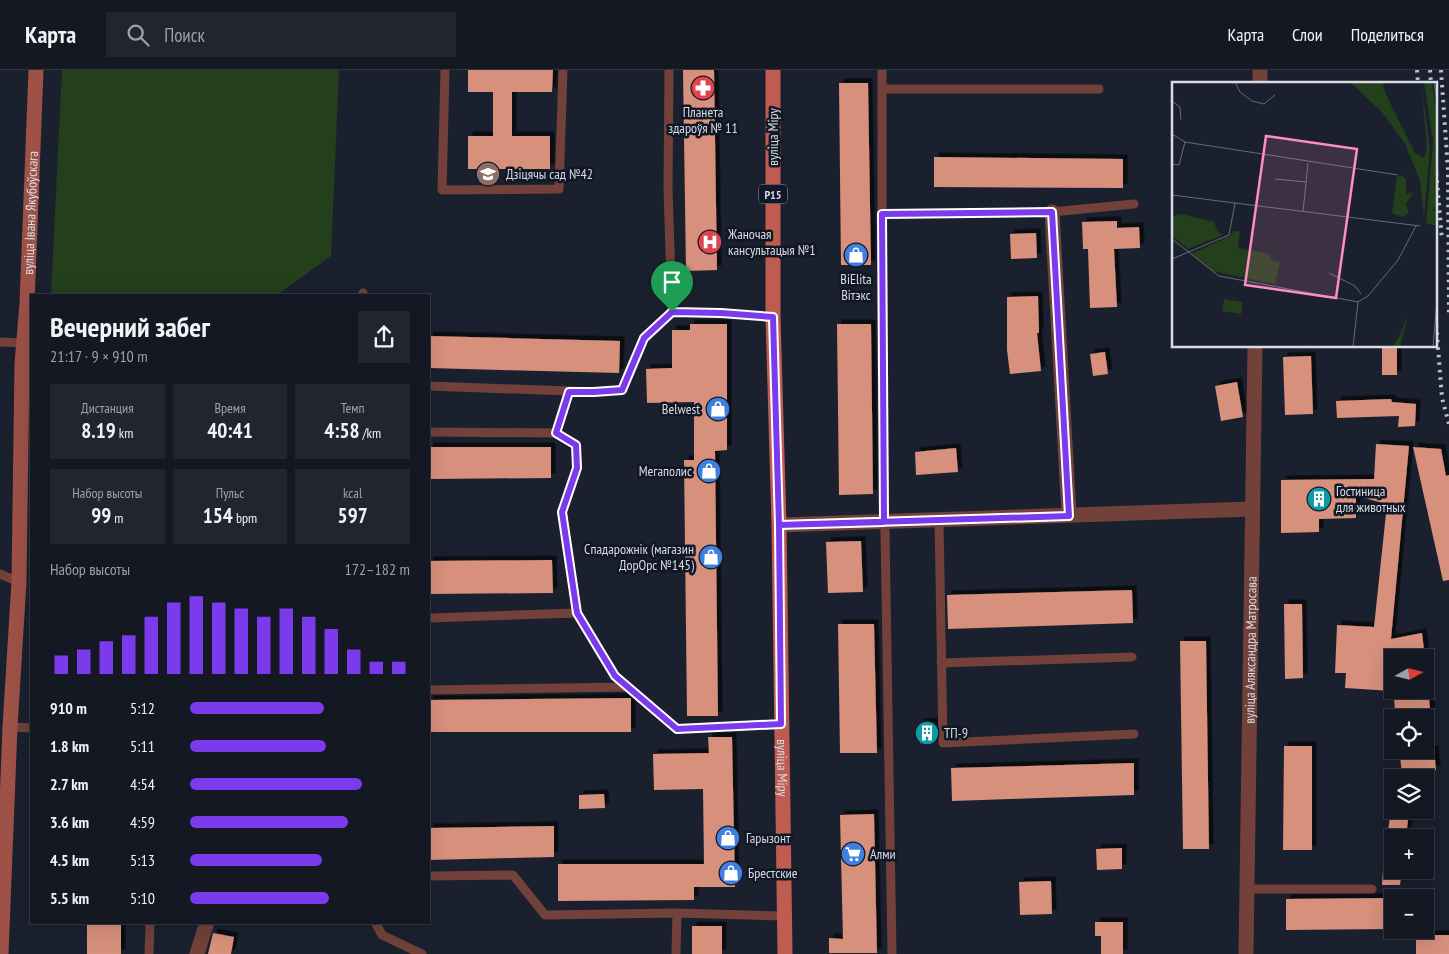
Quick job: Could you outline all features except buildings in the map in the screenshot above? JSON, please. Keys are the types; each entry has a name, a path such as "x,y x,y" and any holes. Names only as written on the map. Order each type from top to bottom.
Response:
{"main road":[{"name":"вуліца Міру","path":"773,70 773,317 779,525 785,954"}],"street":[{"name":"вуліца Івана Якубоўскага","path":"2,954 2,900 27,364 24,344 36,70"},
{"path":"1052,212 1069,516"},
{"name":"вуліца Аляксандра Матросава","path":"1246,954 1255,348"},
{"path":"779,525 1252,509"},
{"path":"198,954 206,924"}],"lane":[{"path":"445,70 442,190 558,189 563,70"},
{"path":"669,70 668,190 672,312"},
{"path":"882,70 884,522 892,954"},
{"path":"882,89 1098,89"},
{"path":"882,214 1052,212 1134,204"},
{"path":"430,386 569,392 622,390 644,338 672,312 773,317"},
{"path":"0,342 24,344"},
{"path":"556,433 569,392"},
{"path":"430,432 556,433 576,445 577,468 562,512 577,613 615,676 677,729 781,724"},
{"path":"939,520 943,743 1134,734"},
{"path":"0,574 18,582"},
{"path":"430,618 577,613"},
{"path":"941,664 1132,657"},
{"path":"430,690 628,688"},
{"path":"10,727 30,728"},
{"path":"430,876 513,875 545,916 677,913 784,916"},
{"path":"1247,889 1372,889"},
{"path":"676,954 677,913"},
{"path":"149,954 150,924"},
{"path":"375,924 382,935 422,954"}],"green space":[{"path":"62,70 339,70 331,256 278,294 51,294"}],"railway":[{"path":"1417,70 1418,82"},
{"path":"1430,70 1431,82"},
{"path":"1441,70 1448,170 1449,316"},
{"path":"1436,170 1442,240"},
{"path":"1436,323 1442,398 1449,424"}],"place":[{"name":"Планета здароўя № 11","path":"703,88"},
{"name":"Дзіцячы сад №42","path":"488,174"},
{"name":"Жаночая кансультацыя №1","path":"710,242"},
{"name":"ВiElita Вітэкс","path":"856,255"},
{"name":"Belwest","path":"718,409"},
{"name":"Мегаполис","path":"709,471"},
{"name":"Гостиница для животных","path":"1319,499"},
{"name":"Спадарожнік (магазин ДорОрс №145)","path":"711,557"},
{"name":"ТП-9","path":"927,733"},
{"name":"Гарызонт","path":"728,838"},
{"name":"Алми","path":"853,854"},
{"name":"Брестские","path":"731,873"}],"route":[{"path":"672,312 644,338 622,390 569,392 556,433 576,445 577,468 562,512 577,613 615,676 677,729 781,724 779,525 1069,516 1052,212 882,214 882,307 884,522 779,525 773,317 672,312"}]}
